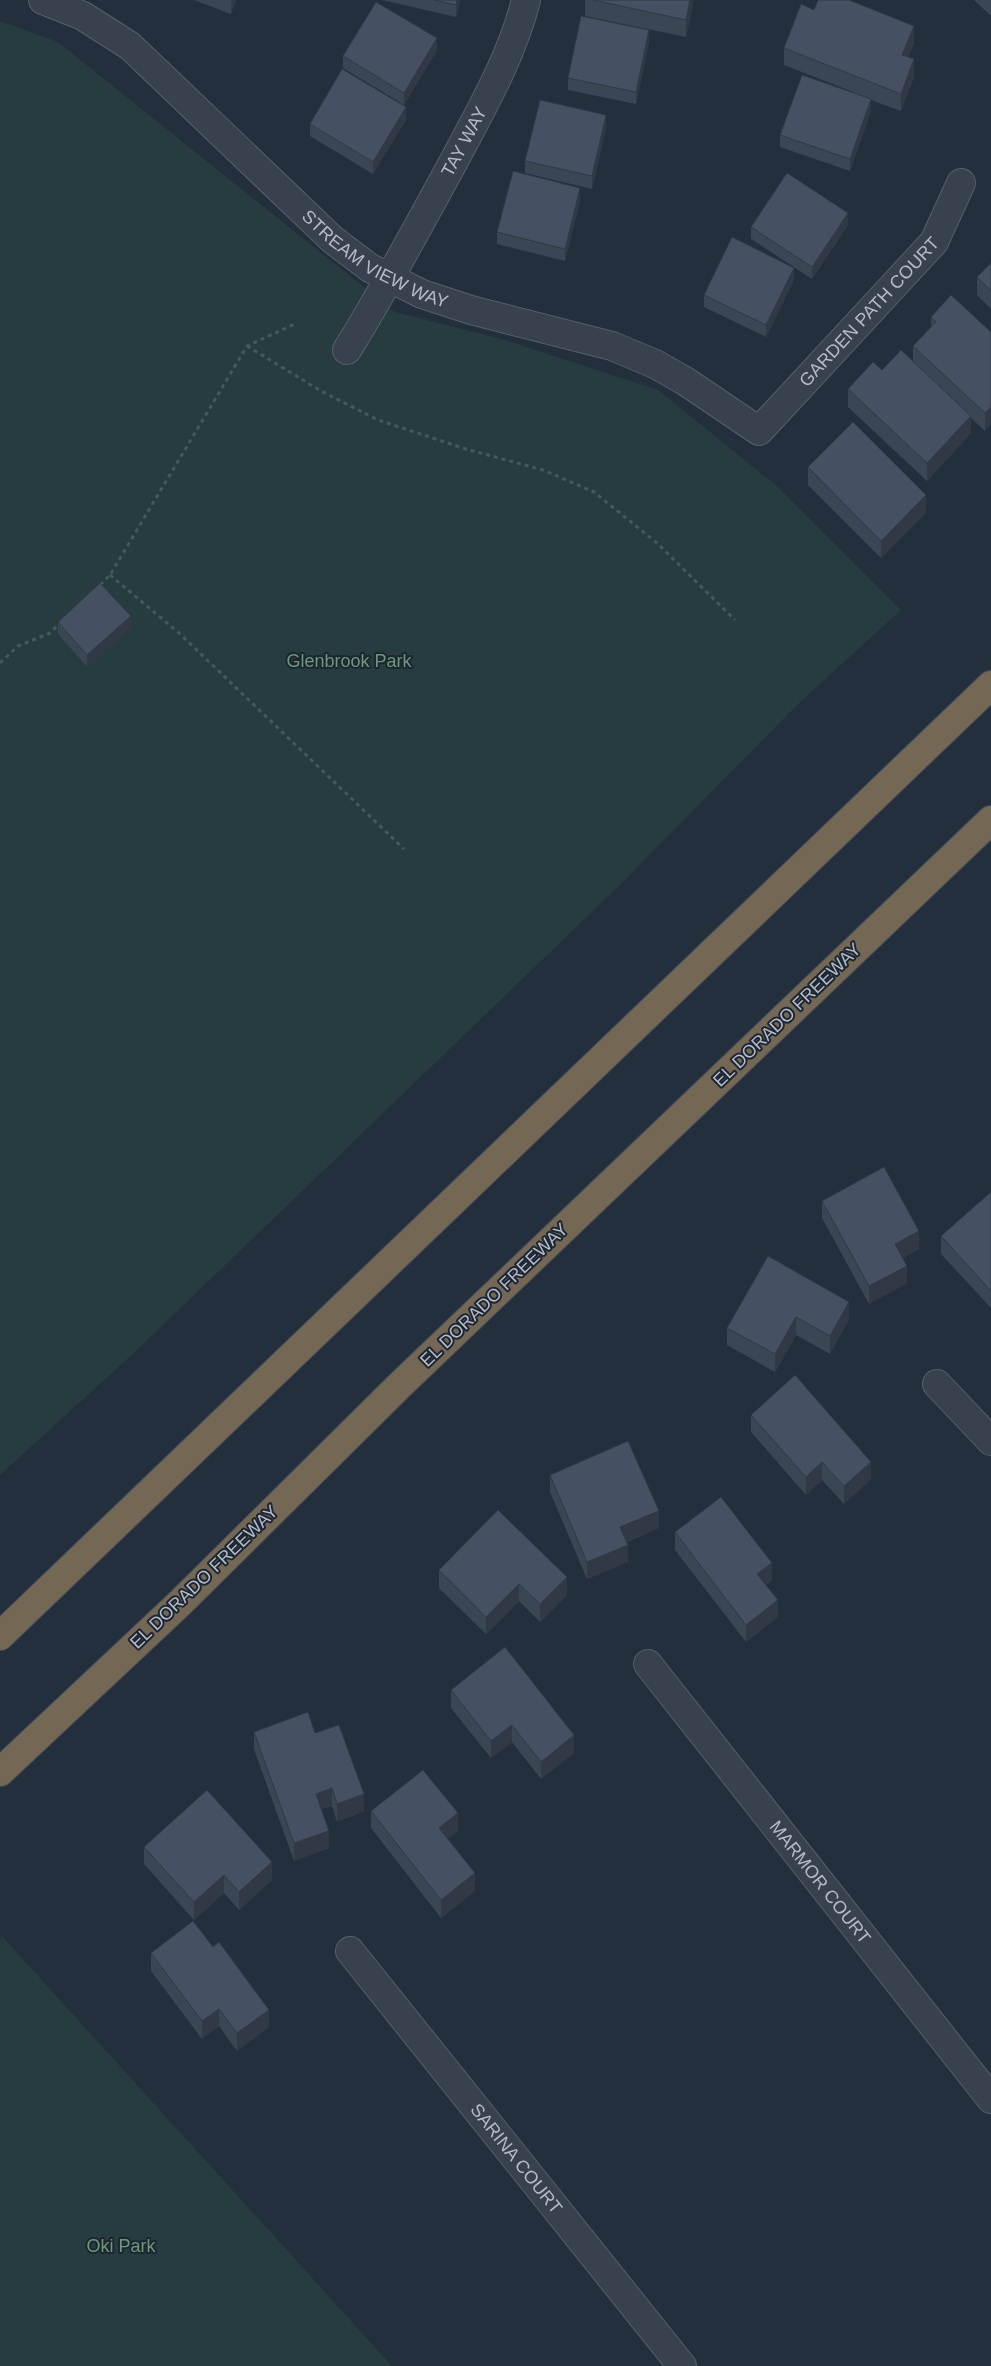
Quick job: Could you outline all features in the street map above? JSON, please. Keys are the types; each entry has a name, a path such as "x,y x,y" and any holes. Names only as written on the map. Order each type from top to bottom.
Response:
{"highway":[{"path":"0,1636 991,685"},
{"name":"EL DORADO FREEWAY","path":"0,1772 180,1603 399,1386 991,820"}],"street":[{"name":"STREAM VIEW WAY","path":"43,0 87,8 130,46 333,240 370,268 422,294 472,310 612,346 655,364 685,381 759,431"},
{"name":"TAY WAY","path":"347,350 391,279 492,88 526,0"},
{"name":"GARDEN PATH COURT","path":"759,431 934,242 961,183"},
{"path":"937,1384 991,1441"},
{"name":"MARMOR COURT","path":"648,1664 991,2099"},
{"name":"SARINA COURT","path":"350,1951 682,2366"}],"path":[{"path":"97,588 110,575 247,346 297,323"},
{"path":"247,346 321,391 378,420 466,449 543,470 594,492 658,543 735,620"},
{"path":"110,575 179,633 404,849"},
{"path":"0,663 18,646 50,633 63,620"}],"green space":[{"name":"Glenbrook Park","path":"0,21 58,42 395,312 502,339 658,390 778,487 901,610 798,704 620,885 136,1351 0,1475"},
{"name":"Oki Park","path":"2,1936 392,2366 0,2366 0,1938"}],"building":[{"path":"434,0 457,0 456,5"},
{"path":"593,0 690,0 686,20"},
{"path":"818,0 849,0 914,26 902,55 914,59 901,94 784,48 801,4 814,10"},
{"path":"376,2 437,38 404,93 343,56"},
{"path":"581,16 649,30 636,92 568,78"},
{"path":"342,69 406,107 373,162 310,124"},
{"path":"802,75 871,99 850,159 780,135"},
{"path":"540,100 606,115 592,176 525,161"},
{"path":"513,171 580,188 565,249 497,232"},
{"path":"787,173 848,213 812,267 751,227"},
{"path":"732,237 794,268 766,325 704,295"},
{"path":"991,263 991,291 977,277"},
{"path":"951,295 991,332 991,407 985,413 913,346 936,322 931,317"},
{"path":"901,350 971,416 927,463 848,389 873,362 882,370"},
{"path":"853,422 926,495 881,541 808,467"},
{"path":"100,583 131,616 87,655 58,622"},
{"path":"884,1167 919,1231 895,1244 907,1266 869,1286 822,1201"},
{"path":"991,1192 991,1291 941,1236"},
{"path":"768,1256 849,1302 830,1336 796,1317 775,1354 727,1328"},
{"path":"795,1375 871,1462 844,1486 822,1462 806,1477 751,1415"},
{"path":"628,1441 659,1511 620,1527 628,1545 587,1562 550,1475"},
{"path":"721,1497 772,1563 757,1574 778,1600 746,1625 675,1532"},
{"path":"498,1510 567,1577 540,1604 519,1584 486,1617 439,1570"},
{"path":"505,1647 574,1735 541,1762 512,1725 491,1741 451,1690"},
{"path":"308,1712 315,1733 339,1725 364,1794 337,1804 332,1788 316,1794 329,1831 294,1843 254,1732"},
{"path":"423,1770 458,1813 439,1828 475,1873 441,1900 371,1811"},
{"path":"207,1790 272,1862 239,1892 224,1875 194,1902 144,1847"},
{"path":"193,1921 213,1947 219,1942 269,2010 237,2033 219,2009 202,2021 151,1953"}]}
